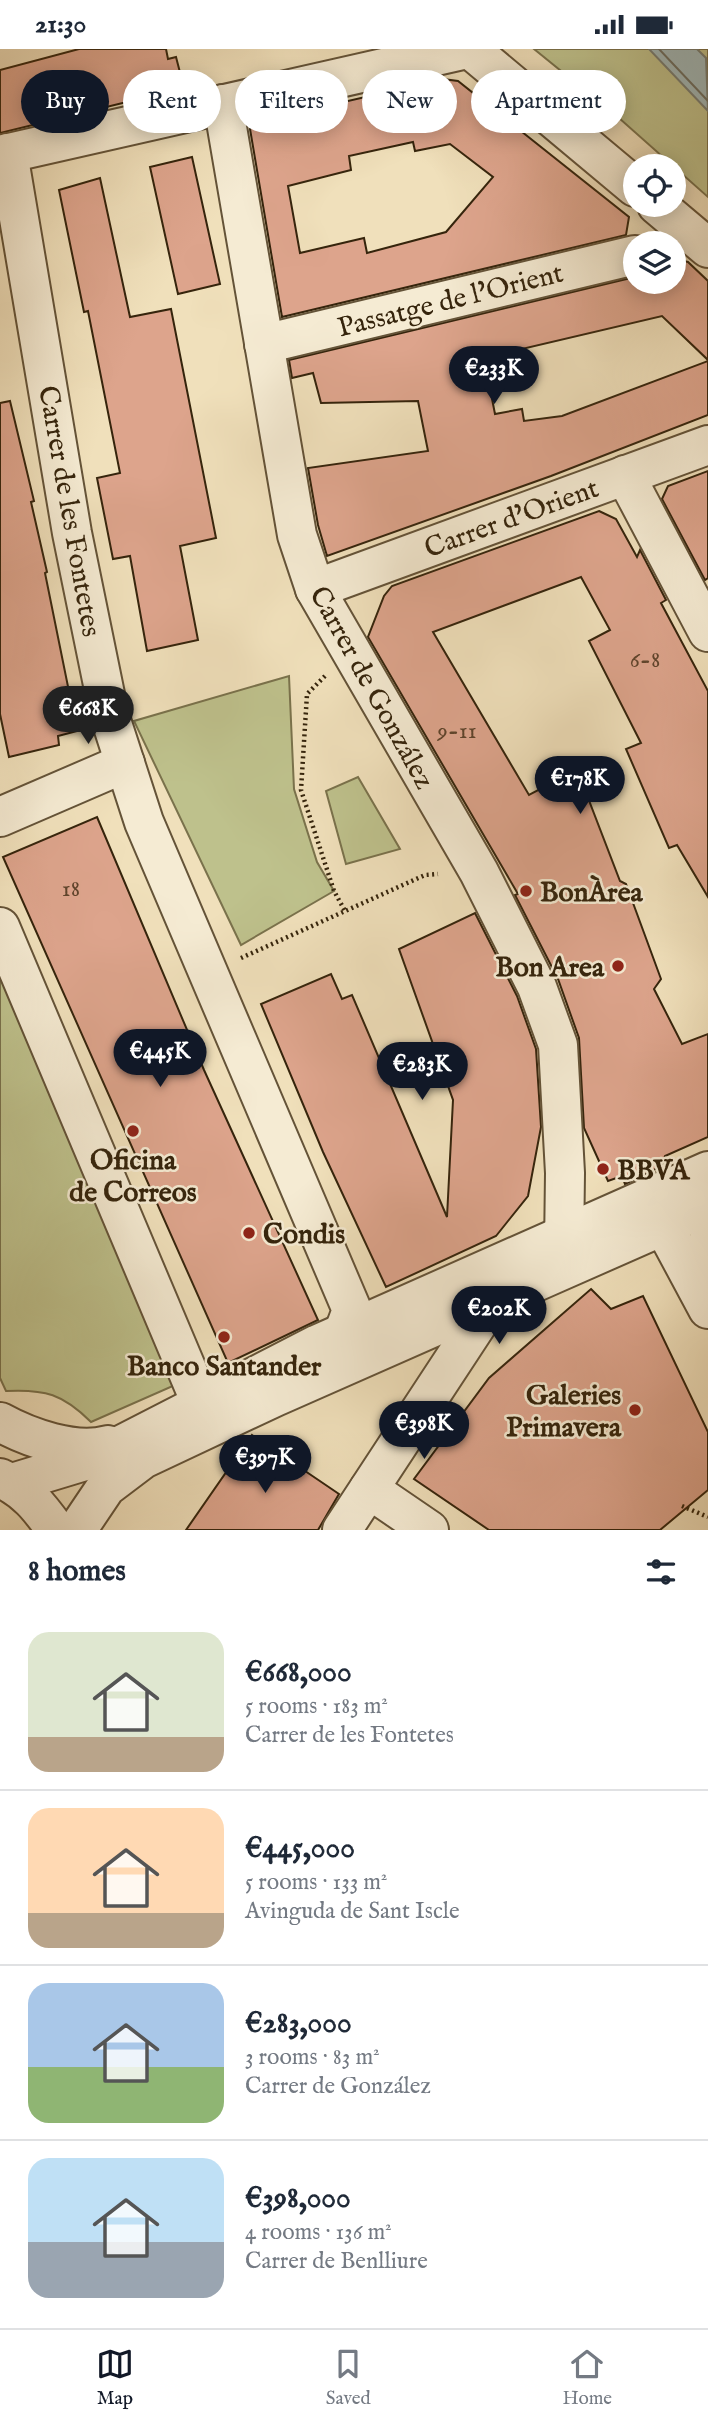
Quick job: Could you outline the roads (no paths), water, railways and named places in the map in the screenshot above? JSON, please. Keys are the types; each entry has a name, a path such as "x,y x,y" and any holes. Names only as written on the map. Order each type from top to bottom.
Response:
{"street":[{"path":"4,154 468,49 623,177"},
{"name":"Carrer de González","path":"223,104 297,535 315,589 479,871 537,987 558,1045 565,1173 578,1233"},
{"name":"Carrer de les Fontetes","path":"4,154 72,533 109,714 144,822 353,1313"},
{"path":"668,217 694,244"},
{"name":"Passatge de l'Orient","path":"264,344 623,258"},
{"name":"Carrer d'Orient","path":"315,589 708,445"},
{"path":"625,475 708,632"},
{"path":"0,817 125,763"},
{"path":"0,927 196,1391"},
{"path":"4,1473 99,1457 130,1439 196,1391 353,1313 578,1233 708,1171"},
{"path":"702,1272 671,1240 671,1224 675,1205 708,1186"},
{"path":"77,1530 106,1487 143,1459 708,1206"},
{"path":"342,1530 497,1300 523,1270 578,1233 607,1232 649,1216 671,1224"},
{"path":"632,1241 702,1272"},
{"path":"353,1313 412,1321 455,1303 497,1300"},
{"path":"0,1422 15,1430 61,1444 96,1448 130,1439"},
{"path":"4,1473 34,1500 56,1530"},
{"path":"369,1489 429,1530"}],"water":[{"path":"649,49 697,49 706,58 708,111"}],"place":[{"name":"BonÀrea","path":"526,891"},
{"name":"Bon Area","path":"618,966"},
{"name":"Oficina de Correos","path":"133,1131"},
{"name":"BBVA","path":"603,1169"},
{"name":"Condis","path":"249,1233"},
{"name":"Banco Santander","path":"224,1337"},
{"name":"Galeries Primavera","path":"635,1410"}]}
